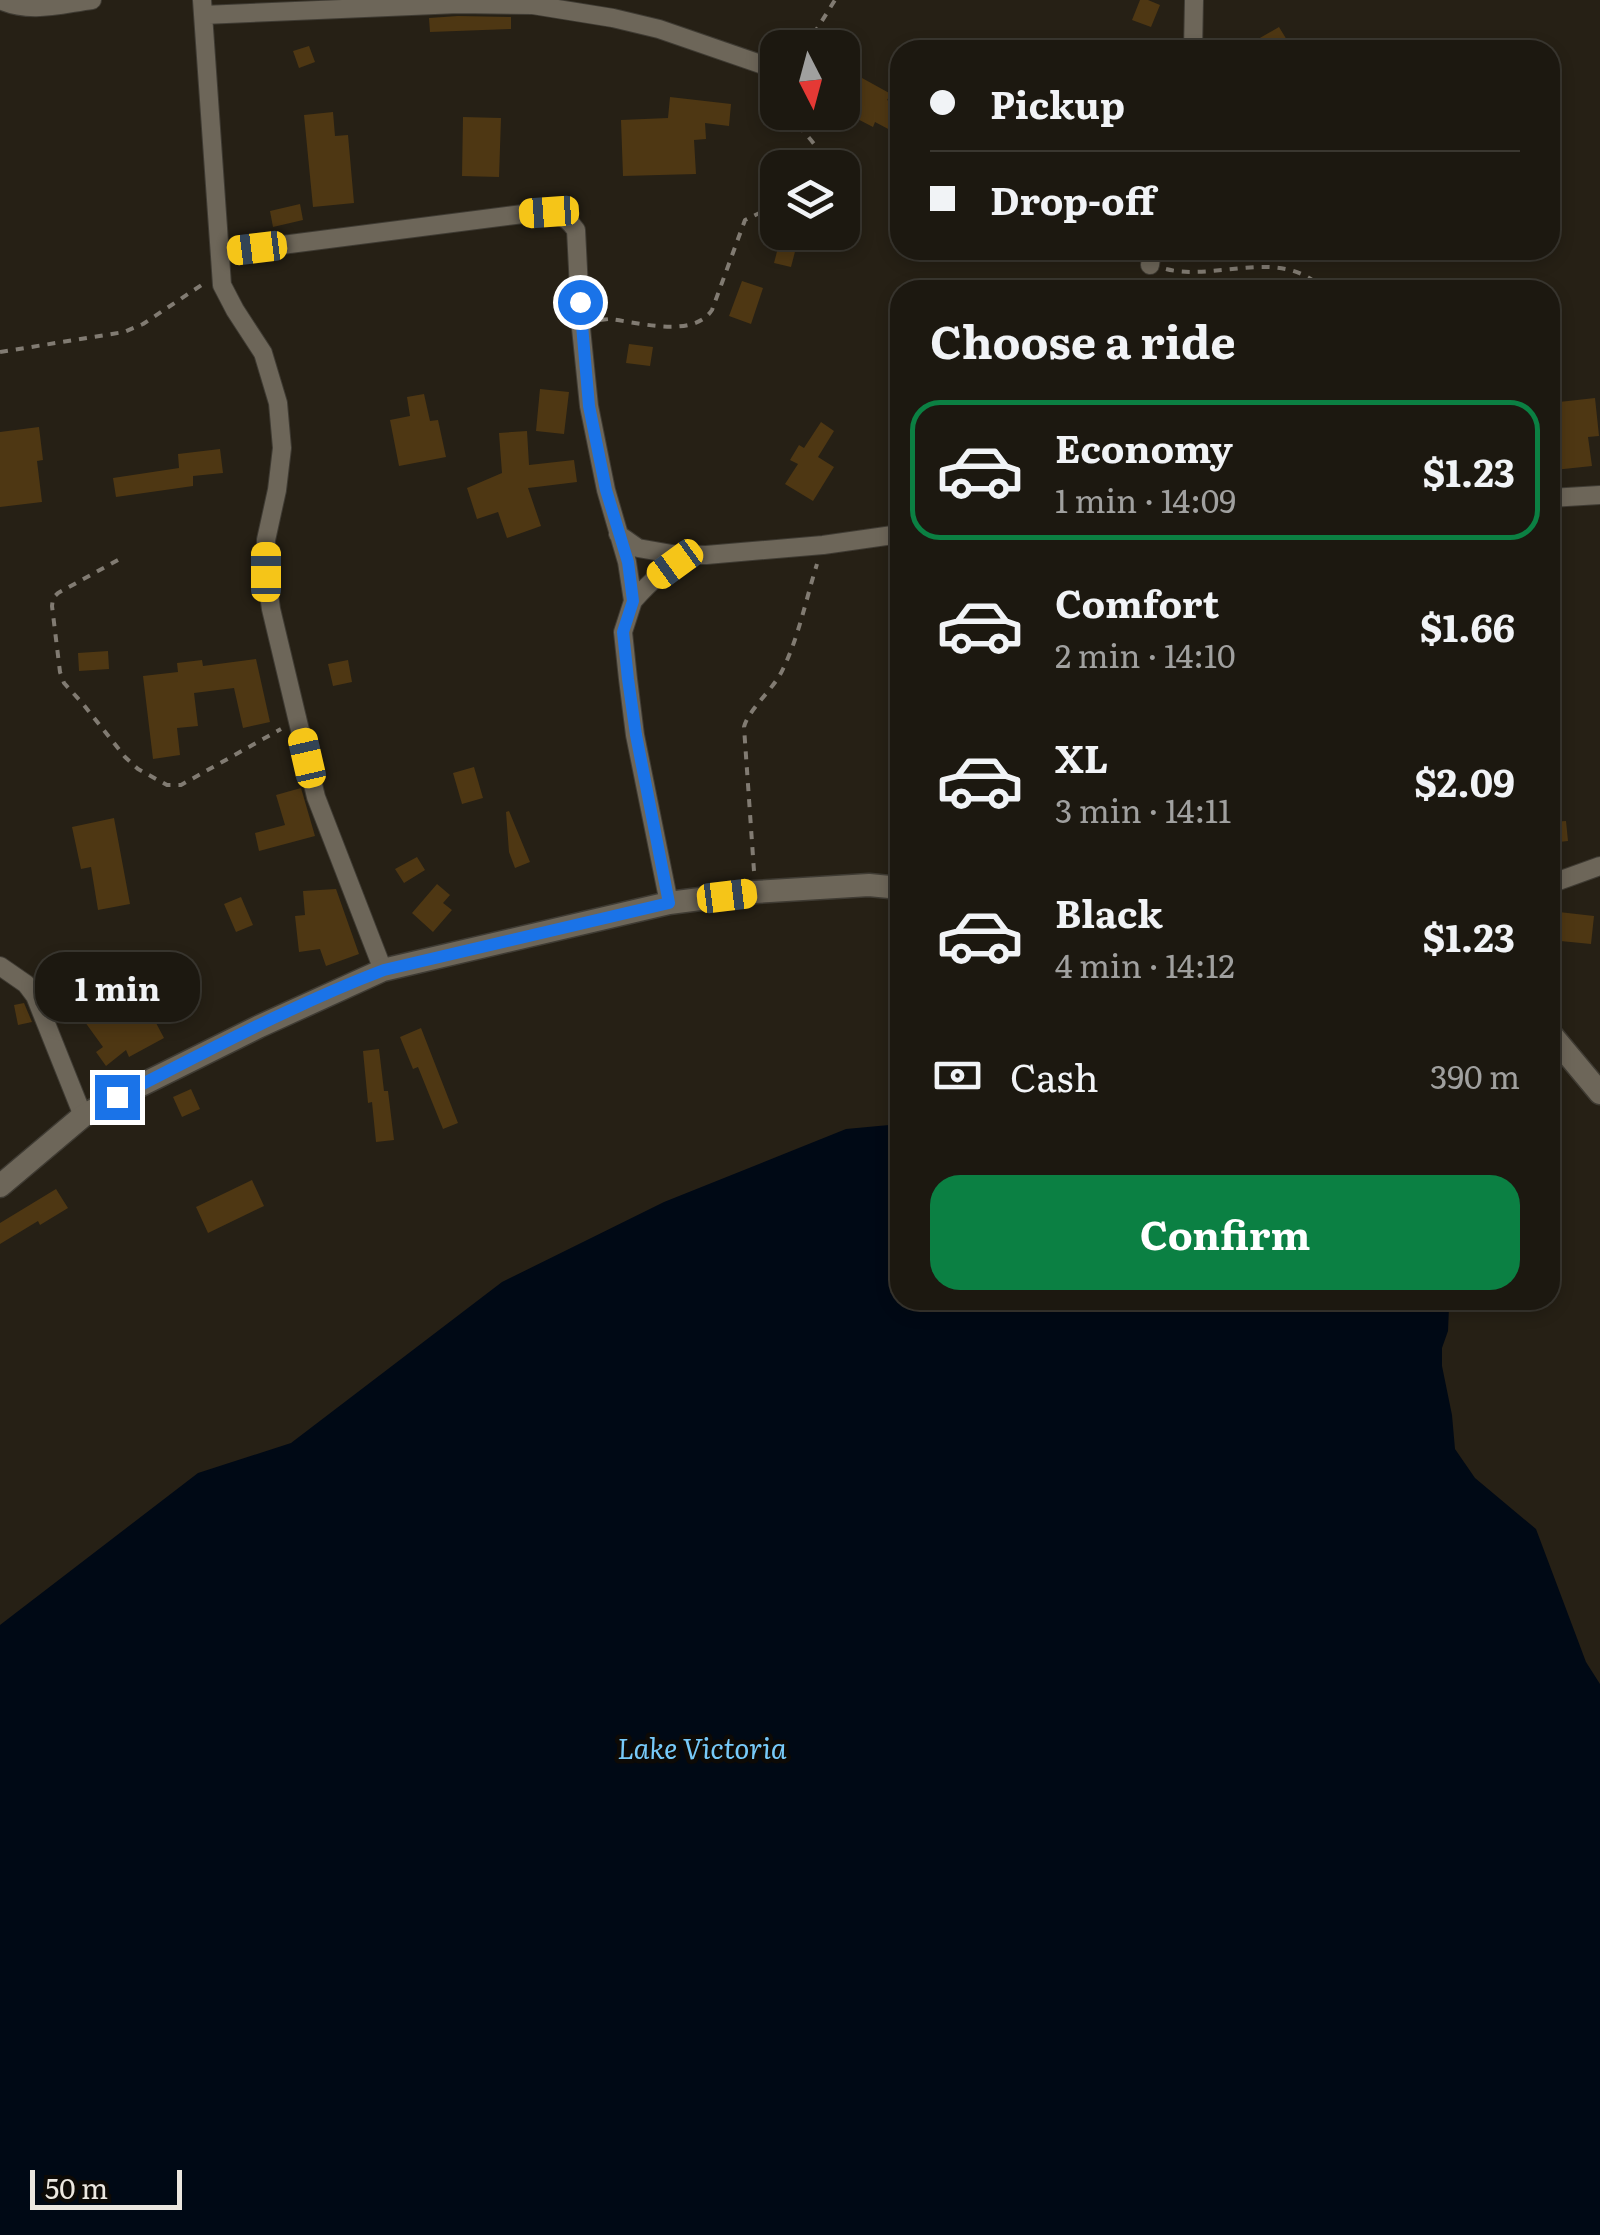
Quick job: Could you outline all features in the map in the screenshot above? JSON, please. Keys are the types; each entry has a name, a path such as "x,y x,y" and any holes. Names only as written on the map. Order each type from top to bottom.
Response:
{"street":[{"path":"0,21 7,3 40,8 92,0"},
{"path":"1194,0 1194,40"},
{"path":"384,970 316,797 272,609 266,540 282,448 278,402 263,353 222,285 202,8 533,4 659,29 760,64"},
{"path":"220,260 549,212 568,218 576,230 589,406 628,562 633,601"},
{"path":"1560,497 1600,495"},
{"path":"618,534 638,548 706,555 890,535"},
{"path":"669,903 636,735 623,632 633,601 649,583 675,564 706,555"},
{"path":"1560,880 1600,866"},
{"path":"0,1186 83,1116 258,1027 384,970 669,903 756,892 890,887"},
{"path":"5,975 26,984 35,996 83,1116"},
{"path":"1560,1045 1600,1093"}],"path":[{"path":"817,30 836,0"},
{"path":"803,130 819,150"},
{"path":"581,328 609,319 684,326 706,318 745,220 760,213"},
{"path":"0,352 124,332 195,291 220,260"},
{"path":"1156,260 1174,271 1268,266 1302,274 1310,280"},
{"path":"756,892 744,727 784,667 823,545"},
{"path":"118,560 58,592 52,606 61,679 138,770 167,785 181,784 298,719"}],"water":[{"name":"Lake Victoria","path":"890,1125 890,1310 1449,1310 1442,1366 1455,1449 1475,1478 1536,1529 1586,1662 1600,1684 1600,2235 0,2235 0,1625 198,1473 291,1443 502,1282 664,1202 846,1129"}],"building":[{"path":"1140,0 1160,5 1151,27 1132,20"},
{"path":"511,17 511,29 430,32 429,18"},
{"path":"1279,27 1287,40 1256,40"},
{"path":"309,46 315,62 299,68 293,51"},
{"path":"862,78 890,93 890,130 875,122 873,127 860,120"},
{"path":"670,97 731,104 729,126 705,123 706,139 694,140 696,174 623,176 621,120 668,118"},
{"path":"333,112 335,136 348,135 354,203 313,207 304,115"},
{"path":"463,117 501,118 499,177 462,176"},
{"path":"300,204 303,220 273,227 270,211"},
{"path":"777,250 795,250 791,267 774,263"},
{"path":"742,281 763,288 751,324 729,316"},
{"path":"629,344 653,347 650,366 626,363"},
{"path":"540,389 569,392 564,434 536,431"},
{"path":"424,394 430,421 438,420 446,457 399,466 390,420 410,416 407,397"},
{"path":"1595,398 1599,436 1588,437 1592,466 1560,469 1560,402"},
{"path":"821,422 834,431 818,457 834,467 813,501 785,484 798,464 790,460 799,445 804,448"},
{"path":"39,427 43,460 37,461 42,502 0,507 0,432"},
{"path":"527,431 529,465 574,460 577,482 528,488 541,526 507,538 498,512 477,519 467,488 502,473 499,433"},
{"path":"220,449 223,473 193,476 193,486 116,497 113,478 179,468 178,454"},
{"path":"108,651 109,669 79,671 78,653"},
{"path":"256,659 270,722 243,728 234,688 194,693 198,726 177,728 180,755 153,759 143,676 178,672 177,663 202,660 203,666"},
{"path":"348,660 352,682 333,686 328,664"},
{"path":"474,767 483,798 462,804 453,773"},
{"path":"301,788 315,836 259,851 255,833 285,825 276,795"},
{"path":"509,811 530,862 515,868 509,852"},
{"path":"114,818 130,904 98,910 91,867 81,869 72,827"},
{"path":"1560,821 1566,821 1568,841 1560,842"},
{"path":"417,857 425,870 404,883 395,869"},
{"path":"437,884 450,895 443,903 452,910 433,932 412,913"},
{"path":"336,889 359,954 326,966 320,949 299,952 295,916 305,915 303,891"},
{"path":"241,897 253,925 236,932 224,904"},
{"path":"1560,912 1594,916 1591,944 1560,941"},
{"path":"102,955 104,970 74,974 72,958"},
{"path":"160,984 172,1014 155,1021 164,1038 129,1057 126,1050 106,1066 96,1052 103,1047 72,1004 86,994 95,1008 108,999 118,1013 148,999 144,990"},
{"path":"24,1003 32,1022 18,1025 14,1005"},
{"path":"421,1028 458,1123 443,1129 418,1067 413,1069 400,1037"},
{"path":"379,1049 394,1140 376,1142 363,1051"},
{"path":"191,1089 200,1109 182,1117 173,1097"},
{"path":"252,1180 264,1206 208,1233 196,1207"},
{"path":"56,1189 68,1208 0,1244 0,1223"}],"route":[{"path":"117,1097 384,970 669,903 628,679 623,632 633,601 628,562 606,490 589,406 580,302"}]}
